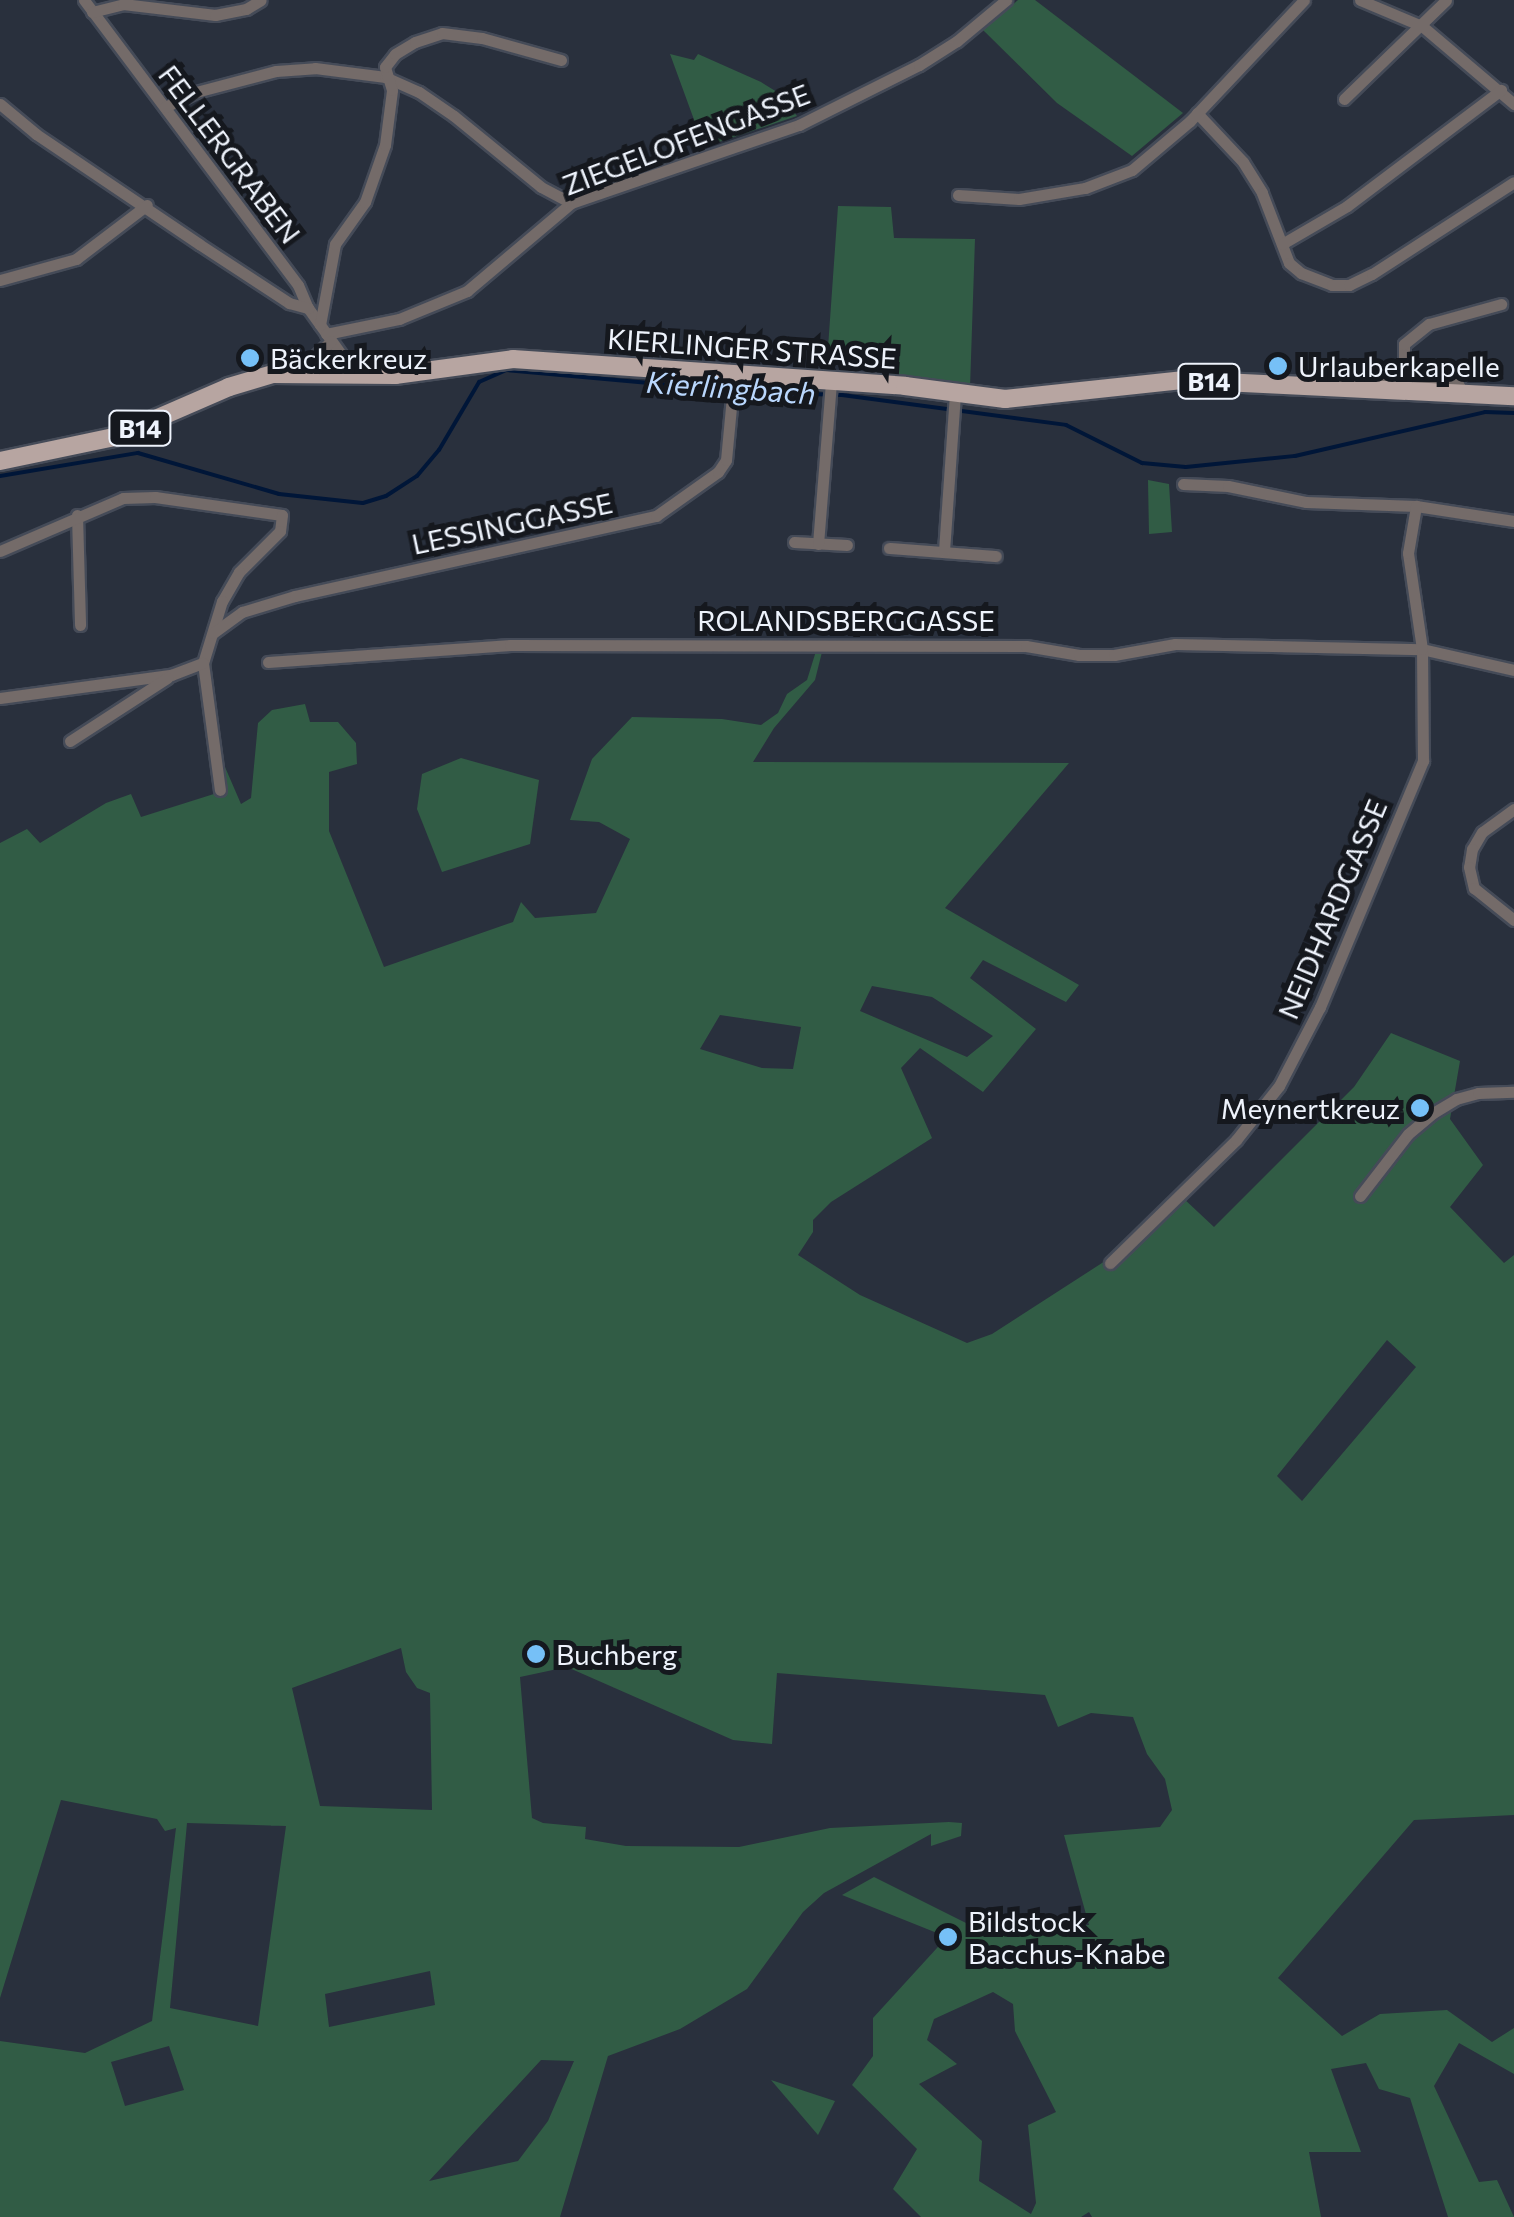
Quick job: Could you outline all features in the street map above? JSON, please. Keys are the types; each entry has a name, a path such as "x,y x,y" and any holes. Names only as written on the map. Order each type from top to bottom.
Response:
{"main road":[{"name":"KIERLINGER STRASSE","path":"0,461 114,438 247,381 298,373 418,374 537,359 734,385 1005,399 1182,380 1514,396"}],"street":[{"name":"FELLERGRABEN","path":"84,0 298,285 308,308 356,375"},
{"path":"92,12 123,4 215,16 260,0"},
{"name":"ZIEGELOFENGASSE","path":"325,333 399,319 467,291 572,204 799,125 919,64 957,41 1006,0"},
{"path":"958,195 1019,198 1084,188 1132,170 1198,114 1304,0"},
{"path":"1360,0 1422,26 1514,104"},
{"path":"1344,99 1446,0"},
{"path":"298,373 325,333 335,244 365,202 385,145 392,90 385,67 395,54 442,33 482,38 561,60"},
{"path":"165,107 196,92 276,71 314,68 385,77 454,116 541,187 572,204"},
{"path":"1282,244 1347,206 1501,90"},
{"path":"0,104 36,134 288,303 308,308"},
{"path":"1198,114 1243,162 1289,263 1301,274 1332,286 1349,285 1514,182"},
{"path":"0,280 76,259 147,205"},
{"path":"1412,379 1403,353 1416,331 1452,315 1501,304"},
{"path":"1377,388 1390,379 1412,379 1458,384 1464,394"},
{"name":"LESSINGGASSE","path":"213,632 242,612 295,596 656,516 718,472 726,460 734,385"},
{"path":"818,544 830,389"},
{"path":"944,551 954,396"},
{"path":"1183,484 1228,486 1306,502 1416,506 1514,521"},
{"path":"0,551 77,515 137,497 282,515 280,531 239,572 222,601 203,663 220,790"},
{"name":"NEIDHARDGASSE","path":"1110,1263 1236,1140 1279,1086 1320,1007 1423,760 1422,649 1409,578 1416,506"},
{"path":"77,515 80,625"},
{"path":"794,542 847,545"},
{"path":"889,548 996,556"},
{"name":"ROLANDSBERGGASSE","path":"268,662 510,644 1026,646 1078,656 1114,655 1175,644 1422,649 1514,670"},
{"path":"0,698 171,675 203,663"},
{"path":"70,742 171,675"},
{"path":"1514,809 1490,823 1476,840 1469,875 1474,888 1514,920"},
{"path":"1360,1196 1408,1134 1433,1113 1456,1099 1478,1093 1514,1092"}],"green space":[{"path":"1018,0 1035,0 1183,113 1132,156 1057,103 983,30"},
{"path":"670,54 694,60 698,54 761,82 777,92 797,116 704,147"},
{"path":"838,206 891,207 894,238 975,239 970,388 827,362"},
{"path":"1148,480 1169,484 1172,532 1149,534"},
{"path":"816,651 822,652 815,680 774,728 753,762 1069,763 945,908 1079,985 1066,1002 983,960 970,978 1036,1029 983,1092 920,1048 901,1068 932,1138 831,1202 813,1220 813,1232 798,1255 860,1295 967,1343 992,1334 1102,1263 1182,1197 1214,1227 1354,1087 1391,1033 1460,1061 1450,1119 1483,1165 1450,1207 1504,1263 1514,1255 1514,1815 1414,1820 1278,1978 1342,2036 1380,2014 1447,2010 1492,2042 1514,2028 1514,2074 1459,2043 1434,2086 1479,2182 1497,2180 1514,2217 1448,2217 1410,2098 1379,2089 1366,2063 1331,2069 1361,2152 1309,2152 1321,2217 1092,2217 1089,2212 1081,2217 921,2217 893,2189 917,2149 852,2085 873,2056 873,2018 947,1937 842,1895 874,1877 980,1930 1089,1925 1064,1835 1160,1827 1172,1810 1165,1779 1147,1754 1133,1717 1091,1713 1058,1727 1045,1695 777,1673 772,1744 733,1740 567,1667 520,1677 532,1818 543,1823 586,1827 585,1839 626,1846 739,1847 830,1828 949,1822 962,1823 961,1836 931,1846 931,1834 824,1893 803,1912 747,1989 680,2029 608,2056 560,2217 0,2217 0,2041 85,2053 152,2021 176,1828 165,1831 157,1819 61,1800 0,1998 0,843 27,829 40,843 106,803 131,794 141,817 217,793 225,767 241,804 251,798 258,723 272,710 305,704 310,722 338,722 356,743 357,764 329,772 329,831 384,967 513,922 521,902 535,918 596,913 630,839 599,822 570,820 592,759 632,717 722,719 761,725 778,713 787,694 807,680","holes":["872,986 932,997 993,1036 967,1057 860,1011","720,1015 801,1027 793,1069 762,1068 700,1049","1387,1340 1416,1367 1302,1501 1277,1476","401,1648 406,1672 417,1688 430,1693 432,1810 320,1806 292,1688","187,1823 286,1826 258,2026 170,2008","430,1971 435,2005 329,2027 325,1994","993,1992 1013,2004 1015,2031 1056,2112 1028,2125 1036,2203 1031,2214 979,2181 982,2141 919,2084 957,2064 927,2040 934,2019","169,2046 184,2090 125,2106 111,2062","541,2060 574,2061 548,2121 518,2161 429,2181"]},
{"path":"461,758 539,780 530,844 442,872 417,809 422,774"},
{"path":"771,2080 835,2101 818,2135"}],"waterway":[{"name":"Kierlingbach","path":"0,476 138,453 279,494 363,503 386,496 417,476 439,450 479,382 506,370 746,392 842,395 1066,425 1142,463 1186,467 1295,456 1485,412 1514,413"}],"place":[{"name":"Bäckerkreuz","path":"250,358"},
{"name":"Urlauberkapelle","path":"1278,366"},
{"name":"Meynertkreuz","path":"1420,1108"},
{"name":"Buchberg","path":"536,1654"},
{"name":"Bildstock Bacchus-Knabe","path":"948,1937"}]}
